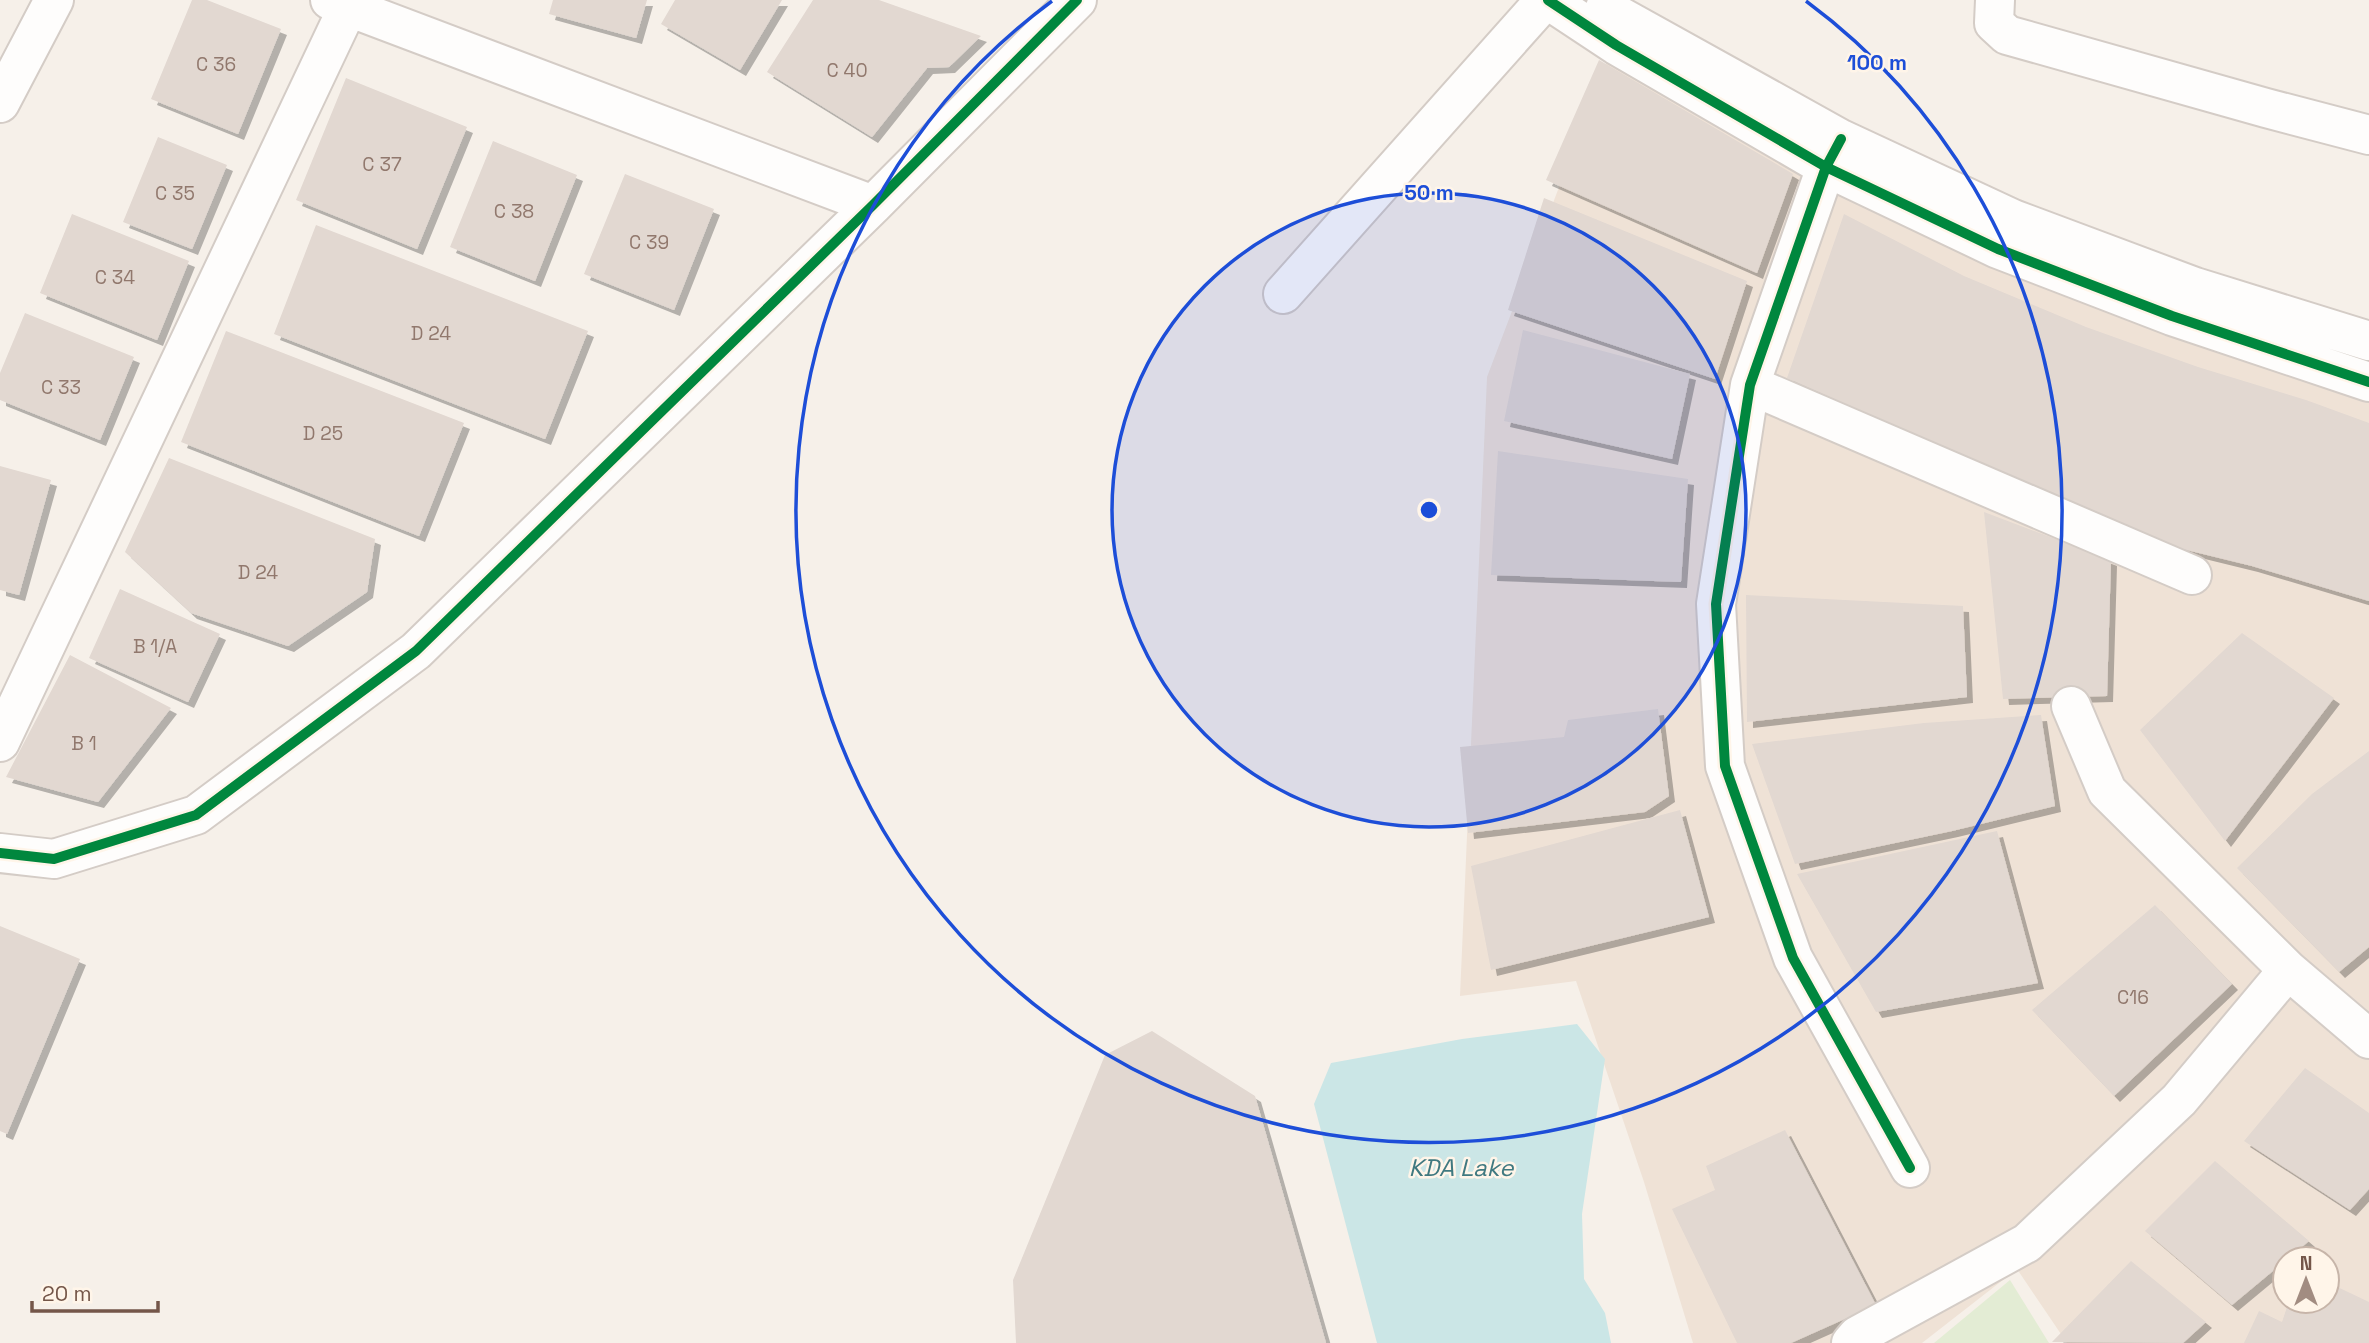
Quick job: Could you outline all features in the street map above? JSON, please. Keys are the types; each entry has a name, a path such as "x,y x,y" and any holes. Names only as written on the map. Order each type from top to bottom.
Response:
{"street":[{"path":"0,103 54,0"},
{"path":"0,853 54,859 196,815 416,651 873,205 1077,0"},
{"path":"1283,294 1547,0 1616,45 1833,153 2195,287 2369,341"},
{"path":"1591,0 1833,153 1998,249 2172,316 2369,383"},
{"path":"1995,0 1994,23 2007,35 2369,135"},
{"path":"0,742 339,3 873,205"},
{"path":"1833,153 1750,386 1716,604 1725,765 1793,958 1910,1168"},
{"path":"1750,386 2192,575"},
{"path":"2071,706 2107,792 2288,970 2369,1039"},
{"path":"1851,1343 1857,1336 2027,1243 2179,1100 2288,970"}],"shaded area":[{"path":"1619,29 2208,312 2369,362 2369,1343 2067,1343 2017,1269 1922,1343 1693,1343 1644,1182 1576,981 1460,996 1487,377"}],"green space":[{"path":"2010,1280 2049,1343 1934,1343"}],"water":[{"name":"KDA Lake","path":"1577,1024 1605,1059 1582,1214 1584,1279 1605,1313 1611,1343 1377,1343 1314,1104 1331,1063 1462,1039"}],"building":[{"path":"192,0 207,0 281,29 238,134 151,99"},
{"path":"553,0 647,0 636,38 549,14"},
{"path":"675,0 782,0 740,70 661,24"},
{"path":"813,0 879,0 981,36 949,67 927,68 872,137 767,72"},
{"path":"1599,60 1793,174 1757,273 1546,180"},
{"path":"346,78 467,127 417,249 296,200"},
{"path":"158,137 227,165 192,249 123,222"},
{"path":"493,141 577,175 535,281 450,247"},
{"path":"625,174 714,209 674,310 584,274"},
{"path":"1544,198 1747,281 1715,379 1508,310"},
{"path":"72,214 189,261 157,340 40,293"},
{"path":"1844,214 1964,276 2086,327 2369,423 2369,601 2252,566 2150,541 1787,378"},
{"path":"316,225 588,331 545,439 274,334"},
{"path":"25,313 134,357 100,440 0,400 0,373"},
{"path":"1523,330 1690,374 1672,459 1504,421"},
{"path":"226,331 464,423 419,536 181,442"},
{"path":"1498,451 1688,479 1681,582 1491,575"},
{"path":"169,458 375,539 367,592 288,646 191,613 125,552"},
{"path":"0,466 51,480 19,595 0,590"},
{"path":"1984,512 2111,560 2107,696 2003,699"},
{"path":"120,589 220,634 188,702 89,658"},
{"path":"1746,595 1963,606 1967,697 1747,722"},
{"path":"2242,633 2334,698 2225,841 2140,730"},
{"path":"70,655 171,708 98,802 6,777"},
{"path":"1658,709 1669,796 1645,812 1468,833 1460,747 1564,737 1568,720"},
{"path":"2041,715 2055,806 1795,864 1752,744 1924,723"},
{"path":"2369,751 2369,947 2339,972 2237,868 2312,794"},
{"path":"1680,810 1709,917 1491,970 1471,866"},
{"path":"1997,831 2038,983 1876,1012 1797,874"},
{"path":"2155,905 2232,984 2114,1096 2032,1010"},
{"path":"0,926 80,959 7,1134 0,1131"},
{"path":"1152,1031 1255,1096 1326,1343 1016,1343 1013,1280 1105,1055"},
{"path":"2305,1068 2369,1113 2369,1189 2350,1210 2244,1141"},
{"path":"1785,1130 1876,1305 1791,1343 1737,1343 1672,1209 1715,1190 1706,1166"},
{"path":"2215,1161 2309,1241 2304,1245 2271,1245 2271,1273 2232,1305 2145,1231"},
{"path":"2131,1261 2206,1322 2183,1343 2052,1342"},
{"path":"2341,1289 2369,1302 2369,1343 2244,1343 2259,1311 2282,1322 2284,1315 2341,1315"}],"cycle path":[{"path":"0,853 54,859 196,815 416,651 873,205 1077,0"},
{"path":"1548,0 1616,45 1826,167 1998,249 2172,316 2369,382"},
{"path":"1841,139 1826,167 1750,385 1716,604 1725,766 1793,958 1910,1168"}]}
